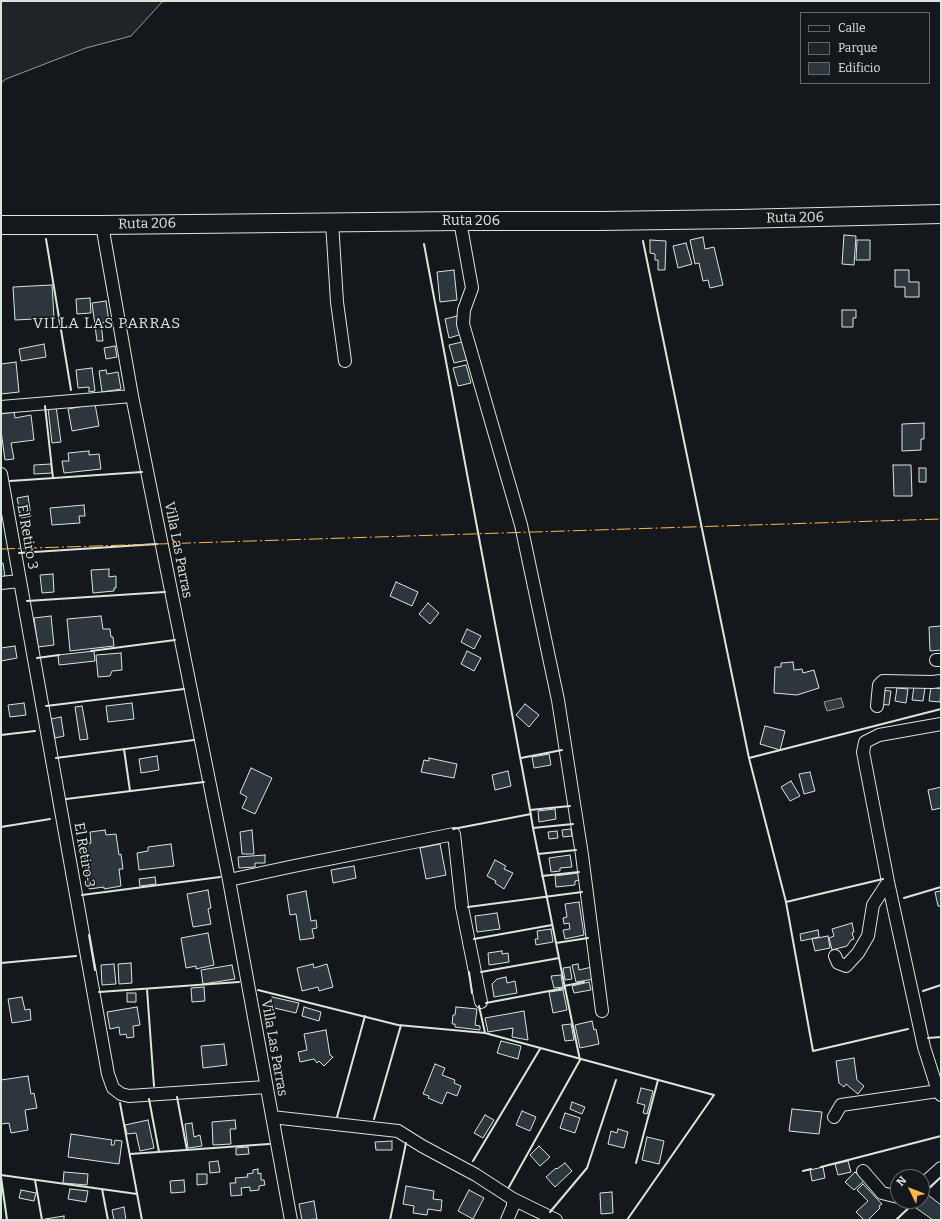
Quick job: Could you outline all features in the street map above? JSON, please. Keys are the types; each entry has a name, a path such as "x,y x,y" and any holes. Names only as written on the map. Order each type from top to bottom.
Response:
{"highway":[{"name":"Ruta 206","path":"1,224 102,225 739,219 941,214"}],"street":[{"path":"460,221 472,288 464,310 463,324 520,525 558,700 582,855 602,1011"},
{"path":"332,222 337,302 345,361"},
{"name":"Villa Las Parras","path":"102,225 132,396 229,880 266,1087 292,1220"},
{"path":"1,407 132,396"},
{"name":"El Retiro 3","path":"1,474 108,1074 113,1088 121,1094 129,1096 266,1087"},
{"path":"1,583 19,581"},
{"path":"876,706 879,685 883,681 941,681"},
{"path":"834,1117 841,1105 940,1093 924,1047 888,882 863,752 865,742 879,735 941,724"},
{"path":"229,880 454,834 462,907 481,1002"},
{"path":"835,956 838,963 846,966 858,953 868,936 873,905 888,882"},
{"path":"272,1117 398,1132 476,1175 513,1199 556,1220"},
{"path":"930,1178 941,1168"},
{"path":"863,1171 882,1193 890,1195"},
{"path":"507,1220 513,1206 513,1199"}],"green space":[{"path":"1,1 163,1 131,36 86,48 6,79 1,83"}],"shaded area":[{"path":"841,698 844,707 827,711 824,702"}],"building":[{"path":"844,235 856,236 854,265 842,264"},
{"path":"703,237 705,249 714,247 723,285 710,288 708,280 703,281 699,263 695,264 690,240"},
{"path":"650,240 666,241 665,270 658,270 658,260 655,260 655,254 650,253"},
{"path":"857,240 870,240 870,260 856,260"},
{"path":"686,243 692,264 678,268 673,246"},
{"path":"454,270 457,300 440,302 437,272"},
{"path":"895,270 909,270 909,282 919,282 919,297 905,297 905,287 895,287"},
{"path":"52,285 54,318 15,320 13,287"},
{"path":"90,298 91,313 77,314 76,299"},
{"path":"106,301 109,322 101,323 103,341 97,341 92,303"},
{"path":"842,310 856,310 856,318 853,318 853,327 842,327"},
{"path":"457,316 462,334 449,338 445,319"},
{"path":"462,342 467,360 454,363 449,345"},
{"path":"44,344 46,357 21,361 19,349"},
{"path":"115,346 117,357 106,359 104,348"},
{"path":"16,362 19,392 1,394 1,364"},
{"path":"466,365 471,383 458,386 453,368"},
{"path":"92,368 95,391 89,392 89,387 78,388 76,370"},
{"path":"106,370 107,374 118,372 121,389 102,392 99,371"},
{"path":"95,404 99,426 72,431 68,409"},
{"path":"56,406 61,442 52,443 48,408"},
{"path":"14,412 15,418 31,415 34,440 11,443 14,459 5,460 1,431 1,414"},
{"path":"924,423 924,439 921,439 921,450 902,451 902,424"},
{"path":"89,451 89,455 99,454 101,469 64,473 62,461 69,461 68,453"},
{"path":"51,464 52,473 34,474 34,465"},
{"path":"893,465 911,465 912,496 894,496"},
{"path":"919,468 926,468 926,482 919,482"},
{"path":"28,496 31,516 21,518 17,498"},
{"path":"84,505 85,516 79,516 80,523 52,525 50,508"},
{"path":"1,563 3,563 5,577 1,577"},
{"path":"109,569 109,577 116,576 116,588 114,588 114,591 93,593 91,570"},
{"path":"53,574 54,592 42,593 40,575"},
{"path":"396,582 418,592 412,606 390,596"},
{"path":"428,603 439,613 430,624 419,614"},
{"path":"51,616 54,645 38,647 34,618"},
{"path":"101,616 103,629 110,629 114,646 70,651 67,619"},
{"path":"941,626 941,650 930,651 929,627"},
{"path":"467,629 481,636 474,649 461,642"},
{"path":"15,646 17,658 1,661 1,648"},
{"path":"94,651 95,661 59,665 58,655"},
{"path":"467,651 481,658 474,671 461,664"},
{"path":"121,653 122,670 112,671 110,676 98,677 96,655"},
{"path":"793,662 794,670 802,669 803,673 814,670 819,688 797,695 774,693 775,667 781,667 781,663"},
{"path":"914,686 925,688 923,701 912,700"},
{"path":"931,687 941,689 940,702 929,701"},
{"path":"897,688 908,689 906,703 895,701"},
{"path":"881,690 891,691 889,705 878,704"},
{"path":"24,703 26,715 10,717 8,705"},
{"path":"132,703 134,719 108,722 106,706"},
{"path":"525,704 539,715 529,727 516,715"},
{"path":"82,706 88,739 80,740 75,707"},
{"path":"61,717 64,736 55,738 51,719"},
{"path":"765,726 785,731 780,750 760,744"},
{"path":"549,754 551,765 534,768 532,757"},
{"path":"157,756 159,770 141,773 139,759"},
{"path":"429,758 457,764 454,778 421,772 424,760 429,761"},
{"path":"251,768 272,778 255,814 242,808 247,797 240,793"},
{"path":"508,771 511,786 495,790 492,775"},
{"path":"810,772 815,791 804,794 799,774"},
{"path":"791,781 800,796 790,801 781,787"},
{"path":"941,787 941,808 932,810 928,790"},
{"path":"555,809 556,819 539,822 538,811"},
{"path":"571,829 572,836 563,837 562,830"},
{"path":"105,830 106,835 116,834 123,869 119,869 121,886 104,889 104,887 89,889 83,844 91,843 90,832"},
{"path":"252,830 254,854 242,854 240,832"},
{"path":"557,831 558,838 549,839 548,832"},
{"path":"171,844 174,866 139,870 137,853 148,851 148,847"},
{"path":"440,844 446,875 426,879 420,848"},
{"path":"265,855 265,863 255,863 255,867 239,868 238,857"},
{"path":"570,855 572,867 560,868 560,871 551,872 549,858"},
{"path":"495,860 506,866 504,869 513,873 504,889 495,883 496,881 487,876"},
{"path":"354,866 356,878 333,883 331,870"},
{"path":"578,873 579,880 575,881 575,885 556,887 555,876"},
{"path":"155,877 156,884 140,886 139,879"},
{"path":"208,890 211,908 208,909 211,924 193,927 187,894"},
{"path":"306,891 311,921 316,920 317,928 312,929 314,938 300,940 296,914 290,915 287,895"},
{"path":"941,891 941,906 938,906 935,892"},
{"path":"579,902 584,935 565,939 563,930 570,929 569,923 564,924 563,918 567,917 565,904"},
{"path":"497,913 500,929 477,932 475,916"},
{"path":"852,923 854,932 852,933 854,939 851,940 847,946 832,950 829,938 834,936 832,929"},
{"path":"551,929 553,942 536,945 535,939 538,939 537,931"},
{"path":"818,930 819,937 801,941 800,934"},
{"path":"208,933 214,965 196,969 196,966 186,968 181,938"},
{"path":"828,936 830,948 815,951 812,939"},
{"path":"502,951 502,954 508,953 509,962 489,965 488,953"},
{"path":"131,963 132,983 119,984 118,964"},
{"path":"114,964 116,984 102,985 101,965"},
{"path":"313,964 314,968 327,964 333,987 319,991 318,987 302,991 297,968"},
{"path":"578,964 579,970 592,967 594,979 576,982 572,965"},
{"path":"232,965 235,979 203,984 201,970"},
{"path":"570,967 572,979 565,980 563,968"},
{"path":"561,975 563,987 554,988 551,976"},
{"path":"506,977 507,983 515,981 517,993 494,997 492,984 497,979"},
{"path":"589,982 591,990 574,993 572,986"},
{"path":"204,987 205,1001 192,1002 191,988"},
{"path":"563,990 567,1010 553,1013 549,992"},
{"path":"127,993 136,993 136,1002 127,1002"},
{"path":"22,997 25,1010 30,1009 31,1020 12,1023 8,999"},
{"path":"272,997 299,1003 296,1013 270,1007"},
{"path":"137,1007 140,1025 133,1026 134,1037 127,1038 126,1034 120,1035 119,1027 110,1029 107,1012"},
{"path":"304,1007 321,1012 319,1021 302,1016"},
{"path":"456,1007 477,1009 475,1025 480,1026 480,1030 455,1027 455,1024 452,1024"},
{"path":"524,1011 528,1040 512,1037 513,1028 488,1032 485,1018"},
{"path":"592,1021 594,1030 596,1029 599,1044 580,1048 575,1025"},
{"path":"571,1024 574,1040 565,1041 562,1025"},
{"path":"326,1030 330,1055 333,1057 324,1066 319,1061 317,1063 314,1059 300,1062 298,1052 307,1050 304,1034"},
{"path":"501,1041 521,1046 518,1059 497,1053"},
{"path":"224,1044 227,1065 203,1068 201,1046"},
{"path":"854,1058 857,1080 864,1086 858,1094 846,1084 844,1087 839,1083 836,1061"},
{"path":"435,1064 445,1068 442,1075 455,1080 454,1083 461,1086 457,1096 447,1092 442,1104 428,1098 429,1096 423,1094"},
{"path":"28,1076 31,1094 34,1093 37,1108 25,1110 28,1130 11,1133 9,1123 1,1124 1,1080"},
{"path":"641,1088 653,1091 647,1114 643,1113 645,1105 637,1103"},
{"path":"572,1102 585,1107 582,1114 570,1109"},
{"path":"792,1109 822,1112 819,1134 789,1131"},
{"path":"522,1111 536,1117 530,1131 516,1125"},
{"path":"565,1113 580,1118 575,1133 560,1128"},
{"path":"485,1115 494,1120 483,1138 474,1133"},
{"path":"148,1120 154,1148 140,1151 136,1133 127,1134 125,1125"},
{"path":"235,1120 236,1129 230,1129 231,1144 213,1145 212,1122"},
{"path":"192,1123 194,1137 200,1135 202,1146 188,1148 185,1124"},
{"path":"618,1129 628,1132 624,1148 608,1144 611,1131 617,1133"},
{"path":"71,1134 112,1140 111,1145 114,1145 115,1140 122,1141 119,1164 68,1157"},
{"path":"647,1137 664,1141 659,1164 642,1160"},
{"path":"392,1141 392,1150 376,1150 375,1142"},
{"path":"539,1146 550,1157 540,1166 530,1155"},
{"path":"248,1147 249,1154 236,1155 236,1148"},
{"path":"218,1161 220,1172 210,1173 209,1162"},
{"path":"848,1161 851,1172 838,1175 835,1164"},
{"path":"565,1163 572,1171 555,1187 546,1177 556,1168 557,1169"},
{"path":"823,1167 825,1178 812,1181 810,1170"},
{"path":"258,1169 258,1174 261,1173 261,1180 264,1180 265,1185 259,1186 259,1190 250,1191 250,1187 241,1188 242,1195 231,1196 230,1183 236,1183 235,1178 248,1177 247,1174 253,1173 253,1170"},
{"path":"64,1172 88,1174 87,1185 63,1183"},
{"path":"855,1172 864,1181 854,1190 845,1182"},
{"path":"197,1174 207,1174 207,1184 197,1185"},
{"path":"184,1180 185,1192 171,1193 170,1181"},
{"path":"863,1184 882,1204 868,1220 864,1220 856,1212 868,1201 857,1190"},
{"path":"406,1186 434,1191 433,1199 442,1200 441,1211 428,1209 427,1215 413,1213 414,1206 403,1204"},
{"path":"70,1189 88,1191 86,1202 68,1199"},
{"path":"21,1190 36,1193 34,1201 19,1198"},
{"path":"469,1190 484,1198 473,1219 458,1211"},
{"path":"612,1192 613,1213 601,1214 600,1193"},
{"path":"930,1196 941,1205 941,1220 933,1220 917,1209 930,1209"},
{"path":"314,1201 317,1219 302,1220 299,1204"},
{"path":"124,1207 126,1220 114,1220 112,1210"},
{"path":"64,1216 64,1220 45,1220 45,1219"}],"wall":[{"path":"46,239 71,390"},
{"path":"643,241 749,758 786,902 813,1051 908,1029"},
{"path":"424,244 533,828 580,1060 509,1187"},
{"path":"45,406 53,478"},
{"path":"10,481 142,472"},
{"path":"19,553 157,544"},
{"path":"27,601 165,592"},
{"path":"91,651 175,640"},
{"path":"37,658 59,655"},
{"path":"46,706 184,689"},
{"path":"749,758 941,709"},
{"path":"1,735 35,731"},
{"path":"56,758 194,740"},
{"path":"124,749 130,791"},
{"path":"521,758 562,750"},
{"path":"66,799 204,782"},
{"path":"530,810 570,806"},
{"path":"453,829 531,814"},
{"path":"1,827 50,819"},
{"path":"533,828 573,824"},
{"path":"538,854 576,850"},
{"path":"542,876 579,872"},
{"path":"82,895 220,877"},
{"path":"786,902 883,879"},
{"path":"904,898 941,887"},
{"path":"468,907 582,892"},
{"path":"474,939 552,925"},
{"path":"89,935 95,970"},
{"path":"556,943 588,938"},
{"path":"1,963 76,956"},
{"path":"481,972 559,958"},
{"path":"469,972 472,993"},
{"path":"99,992 239,982"},
{"path":"564,986 584,982"},
{"path":"923,991 941,985"},
{"path":"486,1003 565,988"},
{"path":"147,989 154,1086"},
{"path":"258,990 398,1025 485,1033 714,1095 627,1220"},
{"path":"479,1006 485,1033"},
{"path":"337,1117 365,1016"},
{"path":"374,1119 401,1025"},
{"path":"928,1038 941,1037"},
{"path":"473,1161 540,1049"},
{"path":"550,1212 587,1168 616,1080"},
{"path":"636,1163 658,1080"},
{"path":"177,1097 187,1150"},
{"path":"149,1099 159,1152"},
{"path":"120,1103 142,1220"},
{"path":"821,1167 941,1136"},
{"path":"390,1220 406,1143"},
{"path":"130,1154 269,1144"},
{"path":"803,1171 811,1169"},
{"path":"1,1175 137,1194"},
{"path":"1,1177 7,1220"},
{"path":"930,1187 941,1177"},
{"path":"35,1180 42,1220"},
{"path":"102,1189 108,1220"},
{"path":"896,1220 908,1209"}],"power":[{"path":"1,549 941,519"}],"district":[{"name":"VILLA LAS PARRAS","path":"107,324"}]}
